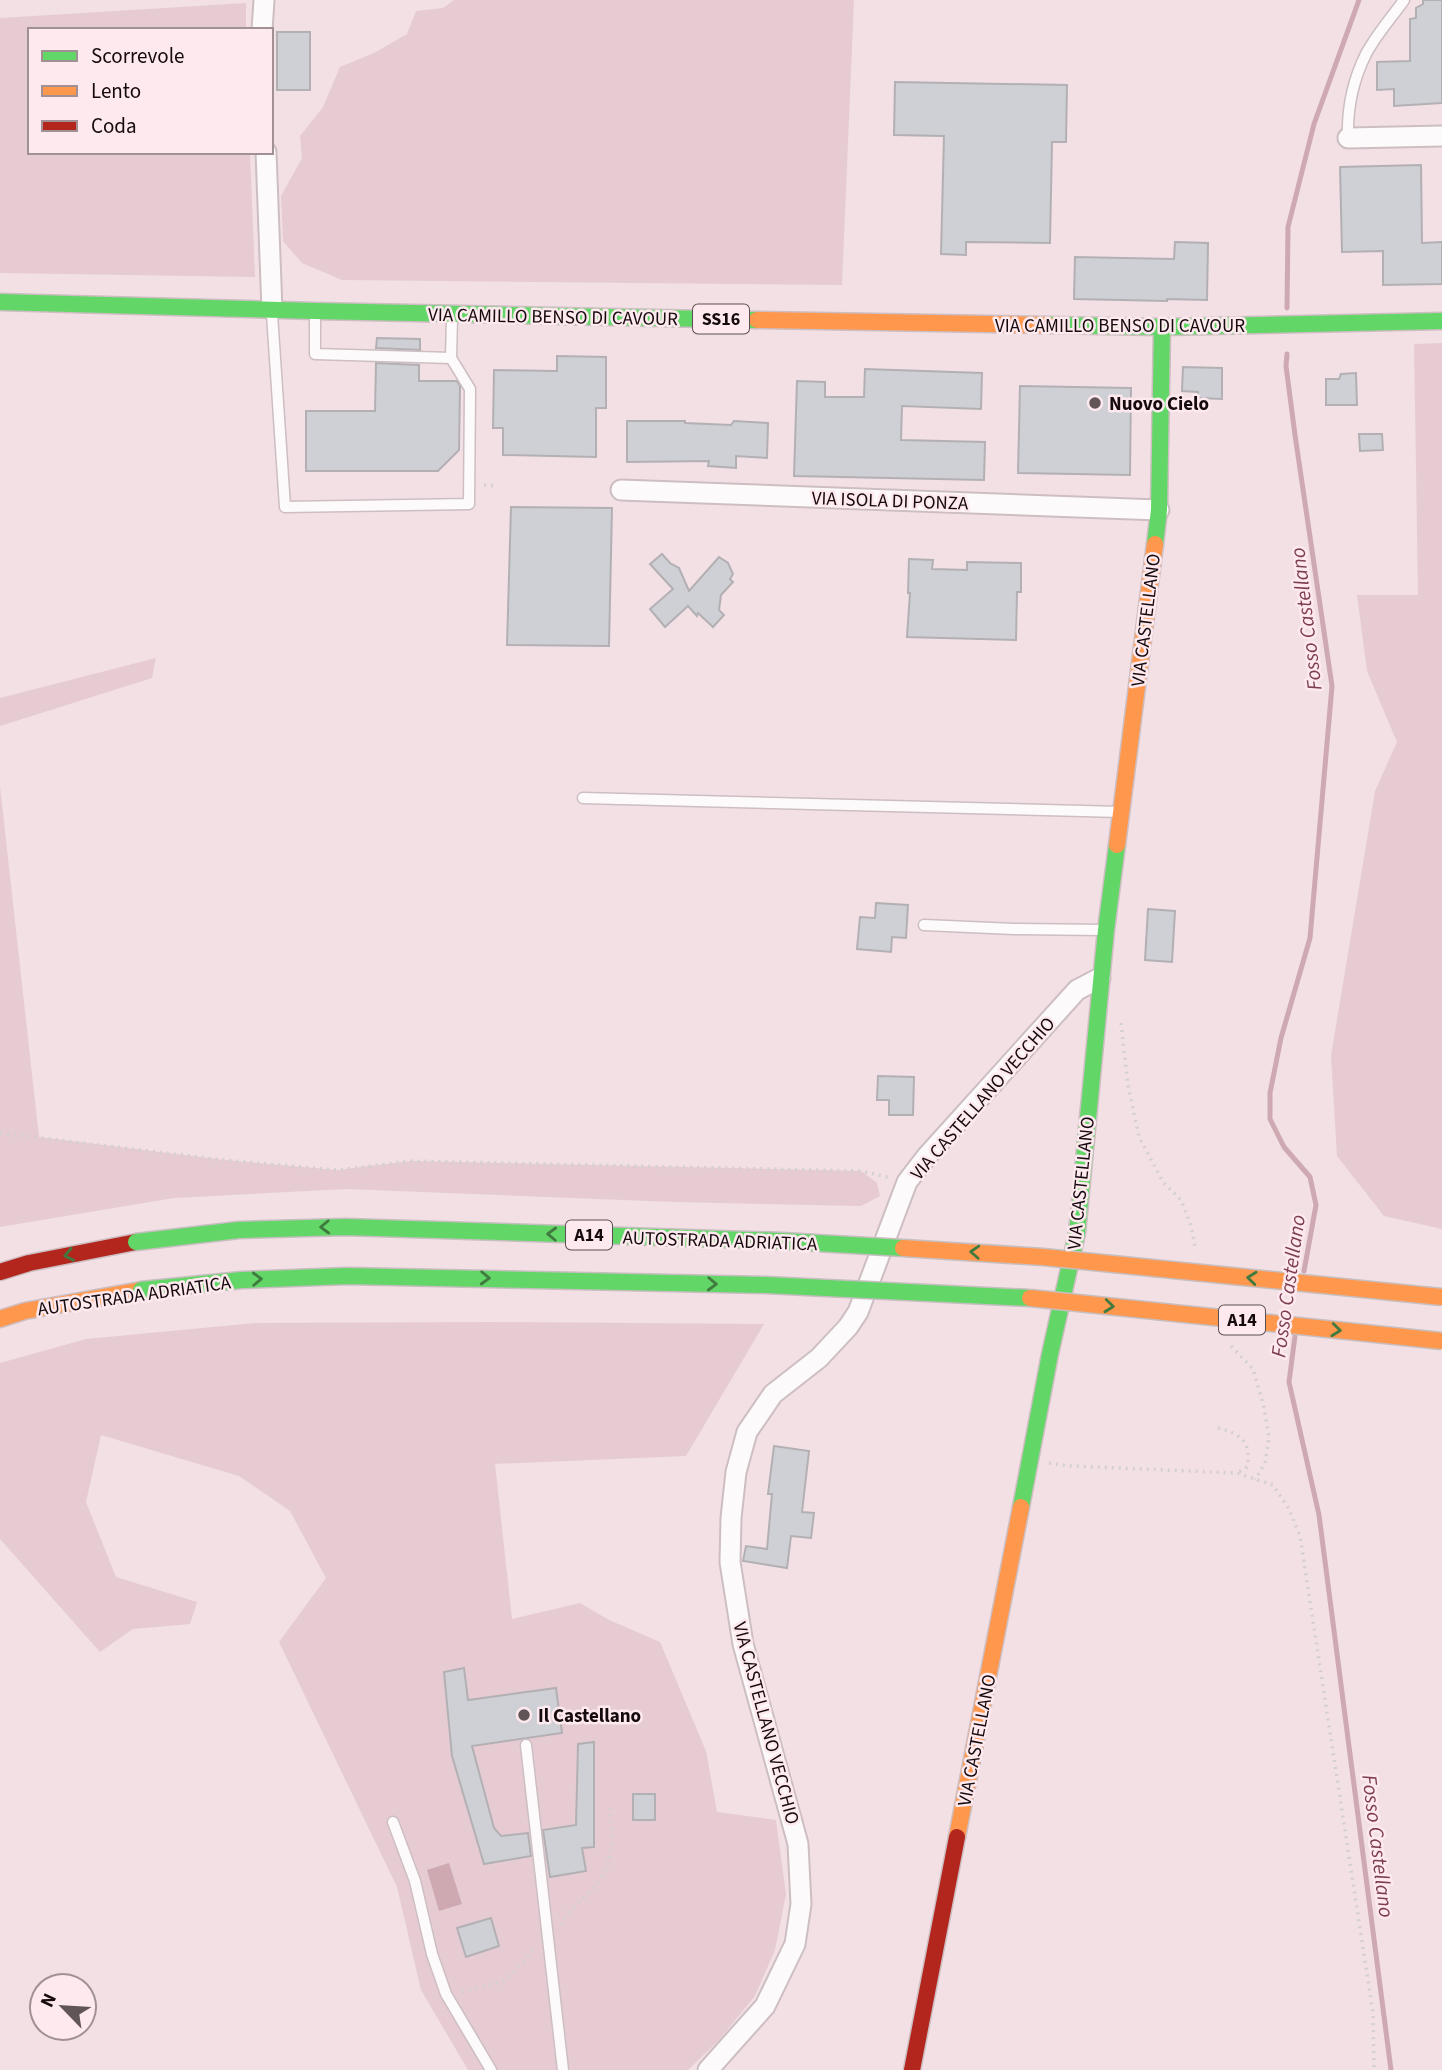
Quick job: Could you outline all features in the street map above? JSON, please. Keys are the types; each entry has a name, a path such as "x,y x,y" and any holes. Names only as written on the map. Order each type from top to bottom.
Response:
{"main road":[{"name":"VIA CAMILLO BENSO DI CAVOUR","path":"0,302 452,314 1162,327 1442,321"},
{"name":"VIA CASTELLANO","path":"912,2070 1029,1460 1077,1233 1100,978 1159,510 1162,327"},
{"name":"AUTOSTRADA ADRIATICA","path":"0,1272 29,1263 135,1242 239,1230 345,1227 782,1241 1044,1256 1442,1297"},
{"name":"AUTOSTRADA ADRIATICA","path":"0,1319 25,1311 141,1290 242,1280 448,1276 766,1285 1041,1299 1442,1340"}],"street":[{"path":"262,28 264,0"},
{"path":"1348,138 1442,136"},
{"path":"266,154 272,310"},
{"name":"VIA ISOLA DI PONZA","path":"621,490 1159,510"},
{"name":"VIA CASTELLANO VECCHIO","path":"708,2070 765,2006 795,1944 801,1904 799,1844 743,1644 730,1563 736,1472 747,1432 773,1394 819,1358 858,1312 907,1182 927,1156 1077,990 1100,978"}],"lane":[{"path":"1348,138 1347,114 1366,53 1404,0"},
{"path":"272,310 285,508 469,504 470,389 451,358 452,314"},
{"path":"315,311 315,354 451,358"},
{"path":"583,798 1121,812"},
{"path":"924,925 1106,930"},
{"path":"526,1745 563,2070"},
{"path":"393,1822 415,1881 432,1954 446,1994 491,2070"}],"path":[{"path":"1120,1021 1128,1085 1139,1137 1163,1182 1181,1200 1191,1226 1196,1252"},
{"path":"0,1133 224,1160 337,1170 411,1161 861,1171 907,1182"},
{"path":"1226,1337 1232,1349 1253,1369 1264,1407 1269,1438 1265,1463 1255,1480"},
{"path":"1217,1428 1235,1432 1250,1453 1247,1467 1237,1473"},
{"path":"1058,1464 1237,1473 1273,1485 1289,1508 1300,1536 1373,2013 1374,2070"}],"shaded area":[{"path":"454,0 854,0 842,285 342,280 302,263 283,241 281,196 302,158 300,136 323,107 340,67 374,53 407,34 416,11 443,8"},
{"path":"246,3 246,28 28,28 28,154 250,154 255,277 0,273 0,18"},
{"path":"1442,343 1442,1229 1384,1216 1337,1156 1331,1056 1375,791 1397,742 1367,671 1357,595 1418,595 1414,344"},
{"path":"156,658 152,678 0,726 0,698"},
{"path":"0,786 39,1137 224,1160 337,1170 411,1161 861,1171 877,1183 880,1196 861,1206 674,1202 347,1189 174,1198 0,1227"},
{"path":"255,1323 764,1324 686,1456 495,1464 512,1619 580,1603 609,1620 660,1642 706,1751 717,1812 776,1820 786,1894 775,1950 755,1996 719,2040 688,2070 468,2070 421,1990 397,1887 279,1642 326,1578 290,1511 239,1476 101,1435 86,1502 116,1577 197,1602 190,1624 133,1629 100,1652 0,1539 0,1363 86,1339","holes":["464,1668 473,1751 494,1828 501,1836 529,1833 533,1855 484,1863 452,1756 444,1672","556,1688 562,1733 492,1743 486,1698","594,1742 594,1846 546,1854 542,1830 576,1825 578,1744","633,1794 655,1794 655,1820 633,1820","583,1853 585,1871 550,1876 547,1858","490,1918 499,1946 466,1957 457,1928"]},
{"path":"449,1863 462,1904 439,1911 427,1870"}],"building":[{"path":"1423,0 1442,0 1442,103 1394,106 1394,89 1377,90 1377,62 1410,61 1410,19 1416,18 1416,8 1423,4"},
{"path":"277,32 310,32 310,90 277,90"},
{"path":"895,82 1067,85 1066,142 1052,142 1050,243 966,242 966,255 941,254 944,136 894,135"},
{"path":"1421,165 1422,243 1442,242 1442,284 1383,285 1383,251 1342,252 1340,167"},
{"path":"1175,242 1208,243 1207,300 1074,299 1075,257 1174,259"},
{"path":"377,338 420,339 420,350 376,348"},
{"path":"557,356 606,357 606,408 596,408 596,457 503,455 503,428 493,428 494,370 557,371"},
{"path":"376,363 419,365 419,381 457,381 460,386 459,450 438,471 306,471 306,411 375,411"},
{"path":"1183,367 1222,368 1222,399 1198,398 1198,392 1182,391"},
{"path":"865,369 982,373 981,409 902,406 901,440 985,442 984,480 794,476 797,381 825,382 825,397 864,397"},
{"path":"1356,373 1357,405 1326,405 1326,379 1339,379 1341,374"},
{"path":"1020,386 1131,388 1130,475 1018,473"},
{"path":"627,421 685,421 731,425 734,421 768,423 767,458 736,456 736,468 708,466 709,461 627,462"},
{"path":"1359,434 1382,434 1383,450 1360,451"},
{"path":"511,507 612,508 609,646 507,645"},
{"path":"662,554 679,568 689,591 719,557 728,563 733,574 730,579 733,582 721,595 719,610 724,615 713,627 688,606 665,627 650,609 673,589 650,564"},
{"path":"909,559 933,560 932,569 967,570 967,562 1021,563 1021,592 1017,592 1016,640 907,637"},
{"path":"876,903 908,905 906,938 892,937 891,952 857,949 860,917 875,918"},
{"path":"1148,909 1175,911 1172,962 1145,960"},
{"path":"878,1076 914,1077 913,1115 889,1115 889,1100 877,1100"},
{"path":"774,1446 809,1451 802,1512 814,1513 811,1538 791,1536 787,1568 743,1561 746,1546 767,1549 772,1494 768,1494"},
{"path":"464,1668 468,1700 556,1688 562,1733 472,1746 494,1828 501,1836 528,1833 531,1856 484,1864 452,1756 444,1672"},
{"path":"594,1742 594,1847 582,1848 586,1871 550,1877 543,1830 576,1825 578,1744"},
{"path":"633,1794 655,1794 655,1820 633,1820"},
{"path":"491,1918 499,1946 466,1957 457,1928"}],"waterway":[{"name":"Fosso Castellano","path":"1287,308 1288,227 1314,124 1359,0"},
{"name":"Fosso Castellano","path":"1287,354 1286,366 1295,435 1332,686 1310,938 1281,1038 1270,1093 1270,1119 1284,1147 1310,1177 1316,1205 1304,1271"},
{"name":"Fosso Castellano","path":"1295,1336 1289,1382 1319,1515 1391,2070"}],"traffic: fast":[{"path":"0,302 757,320"},
{"path":"1048,325 1162,327 1442,321"},
{"path":"1155,544 1159,510 1162,327"},
{"path":"1021,1507 1050,1354 1077,1233 1106,930 1117,845"},
{"path":"136,1242 239,1230 345,1227 782,1241 903,1248"},
{"path":"141,1290 242,1280 347,1276 766,1285 1030,1298"}],"traffic: slow":[{"path":"757,320 1048,325"},
{"path":"1117,845 1155,544"},
{"path":"903,1248 1043,1257 1442,1297"},
{"path":"0,1319 25,1311 141,1290"},
{"path":"1030,1298 1442,1341"},
{"path":"957,1837 1021,1507"}],"traffic: jam":[{"path":"0,1272 29,1263 136,1242"},
{"path":"912,2070 957,1837"}],"place":[{"name":"Nuovo Cielo","path":"1095,403"},
{"name":"Il Castellano","path":"524,1715"}]}
